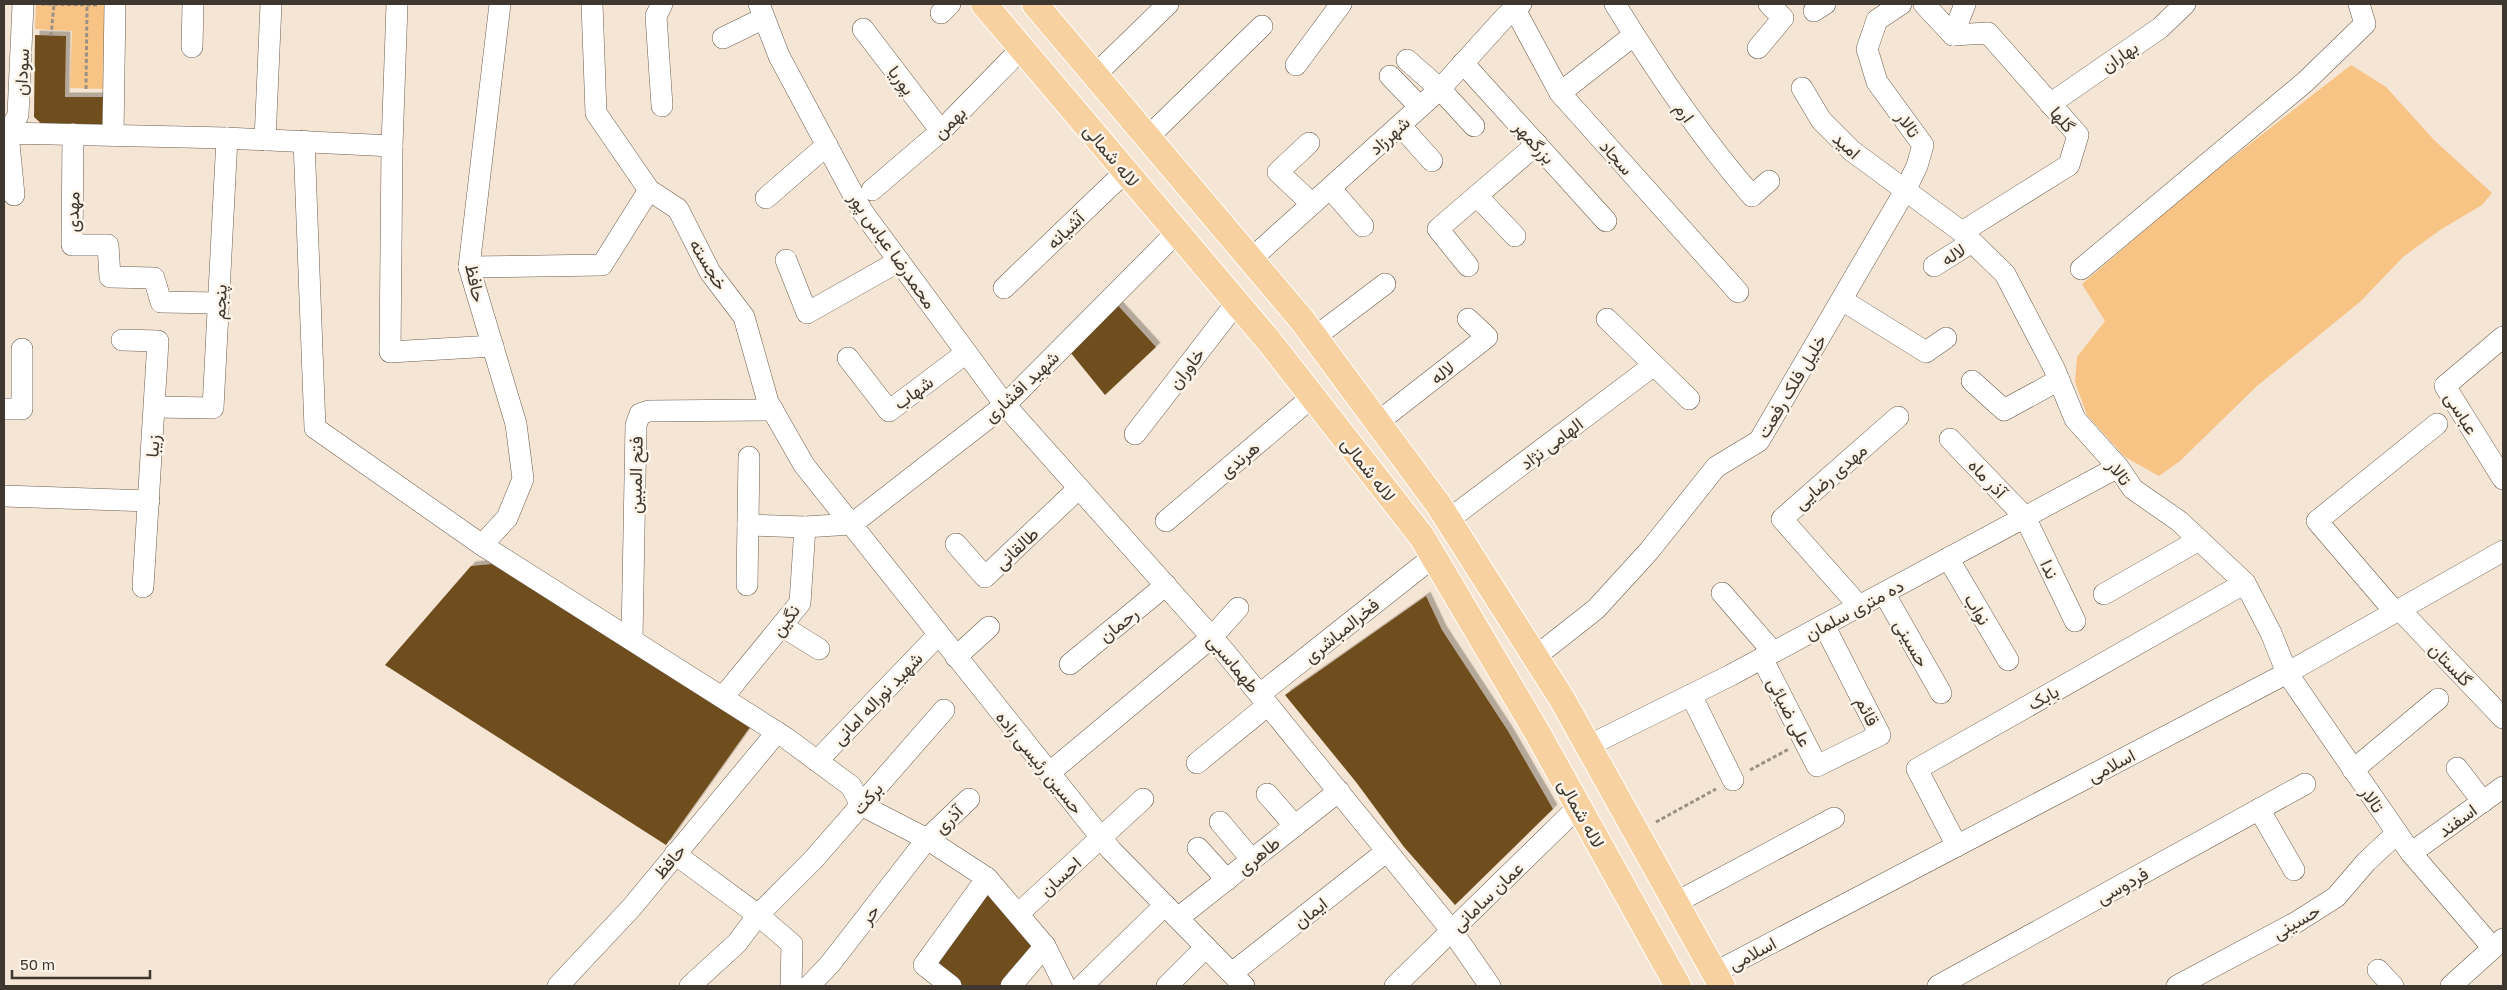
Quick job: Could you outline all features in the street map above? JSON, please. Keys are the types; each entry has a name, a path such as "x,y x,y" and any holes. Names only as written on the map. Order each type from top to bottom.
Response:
{"main road":[{"name":"لاله شمالی","path":"984,4 1237,302 1422,537 1578,807 1678,986"},
{"name":"لاله شمالی","path":"1035,4 1293,308 1448,520 1562,699 1718,980"},
{"path":"1260,330 1293,308"}],"street":[{"name":"سودان","path":"6,133 18,115 12,88 23,4"},
{"path":"192,47 193,4"},
{"path":"264,140 271,4"},
{"path":"397,4 392,146 390,352 493,346"},
{"name":"حافظ","path":"482,546 507,518 523,480 516,424 469,267 500,4"},
{"name":"خجسته","path":"592,4 596,113 649,190 678,210 710,272 744,317 768,402 804,465 852,524"},
{"path":"662,4 656,16 662,106"},
{"path":"1095,75 1168,4"},
{"path":"1296,65 1341,4"},
{"name":"ارم","path":"1615,4 1665,84 1721,161 1752,196 1768,181"},
{"path":"1758,48 1784,18 1769,4"},
{"name":"تالار","path":"1901,4 1877,20 1867,49 1877,82 1923,145 1917,166 1906,189 1967,237 2005,274 2059,380 2075,419 2118,467 2133,490 2179,521 2245,584 2271,633 2287,673 2411,854 2498,944"},
{"path":"1924,4 1953,35 1966,4"},
{"name":"بهاران","path":"2050,104 2160,28 2185,4"},
{"path":"2081,269 2305,82 2365,24 2359,4"},
{"path":"113,135 116,5"},
{"name":"شهرزاد","path":"1251,259 1440,89 1515,6"},
{"name":"سجاد","path":"1515,6 1560,93 1738,292"},
{"path":"723,38 761,11"},
{"name":"محمدرضا عباس پور","path":"761,11 779,56 862,211 1005,405"},
{"path":"1148,137 1262,26"},
{"name":"پوریا","path":"864,29 941,131"},
{"name":"گلها","path":"1953,35 1988,33 2078,135 2069,165 1967,237"},
{"path":"1560,93 1634,35"},
{"name":"بهمن","path":"872,190 941,131 1022,48"},
{"path":"1407,60 1440,89 1474,126"},
{"name":"بزرگمهر","path":"1463,63 1606,221"},
{"path":"1390,76 1420,106"},
{"name":"امید","path":"1802,88 1821,120 1852,151 1906,189"},
{"path":"1400,125 1432,161"},
{"path":"14,195 6,133 227,138 392,146"},
{"name":"مهدی","path":"74,134 72,245 108,245 110,277 154,278 161,302 218,303"},
{"name":"پنجم","path":"155,407 213,408 227,138"},
{"path":"304,141 315,428 482,546 777,732 851,786 861,805 927,839 986,878 1045,946 1065,986"},
{"path":"1309,143 1278,172 1312,204"},
{"path":"1468,266 1438,229 1537,144"},
{"path":"766,198 827,145"},
{"name":"آشیانه","path":"1004,288 1126,171"},
{"path":"1330,188 1363,226"},
{"name":"خلیل فلک رفعت","path":"1534,657 1596,609 1649,551 1716,467 1759,441 1906,189"},
{"path":"469,267 602,265 649,190"},
{"path":"1477,196 1515,236"},
{"name":"شهید افشاری","path":"852,524 1005,405 1177,232"},
{"name":"لاله","path":"1934,266 1967,237"},
{"path":"786,260 807,313 899,261"},
{"path":"1315,337 1385,284"},
{"path":"1842,300 1926,352 1946,338"},
{"name":"خاوران","path":"1135,434 1237,302"},
{"name":"لاله","path":"1378,422 1486,337 1468,319"},
{"path":"1607,319 1689,399"},
{"name":"عباسی","path":"2503,337 2445,386 2503,479"},
{"name":"زیبا","path":"122,340 158,341 143,587"},
{"path":"4,409 22,409 22,349"},
{"name":"شهاب","path":"848,358 889,411 966,353"},
{"name":"الهامی نژاد","path":"1448,520 1654,365"},
{"path":"1972,381 2004,410 2059,380"},
{"name":"هرندی","path":"1166,521 1312,397"},
{"name":"طهماسبی","path":"1005,405 1212,637 1452,931 1490,986"},
{"name":"فتح المبین","path":"632,639 636,425 640,414 648,411 773,410"},
{"name":"مهدی رضایی","path":"1859,606 1782,519 1898,417"},
{"name":"گلستان","path":"2437,424 2317,521 2397,610 2503,718"},
{"name":"آذر ماه","path":"1950,439 2025,517"},
{"path":"747,585 750,457"},
{"name":"ده متری سلمان","path":"1588,746 1768,655 2118,467"},
{"name":"طالقانی","path":"956,544 985,577 1079,488"},
{"path":"4,496 149,501"},
{"name":"ندا","path":"2025,517 2075,621"},
{"path":"748,526 805,527 852,524"},
{"name":"حسین رئیسی زاده","path":"852,524 938,635 1101,838 1238,980"},
{"name":"نگین","path":"723,697 798,606 801,598 805,527"},
{"path":"2104,594 2200,540"},
{"name":"اسلامی","path":"1718,980 1956,846 2287,673 2503,551"},
{"name":"نواب","path":"1948,558 2008,660"},
{"name":"فخرالمباشری","path":"1197,763 1264,700 1423,565"},
{"name":"بابک","path":"1956,846 1916,769 2245,584"},
{"name":"رحمان","path":"1070,664 1166,585"},
{"name":"علی ضیائی","path":"1722,593 1768,655 1817,766"},
{"name":"حسینی","path":"1884,593 1941,693"},
{"path":"1049,773 1212,637 1238,608"},
{"name":"قائم","path":"1817,766 1880,735 1824,625"},
{"path":"782,626 819,649"},
{"path":"956,657 989,627"},
{"name":"شهید نوراله امانی","path":"817,761 938,635"},
{"path":"1691,694 1733,780"},
{"path":"2354,770 2438,699"},
{"name":"برکت","path":"690,986 737,942 758,916 813,860 944,710"},
{"name":"حافظ","path":"558,986 632,907 777,732"},
{"path":"2457,768 2483,802"},
{"name":"فردوسی","path":"1938,986 2305,784"},
{"name":"اسفند","path":"2411,854 2503,787"},
{"name":"طاهری","path":"1082,986 1171,912 1227,880 1338,791"},
{"path":"1267,794 1295,826"},
{"name":"آذری","path":"927,839 969,799"},
{"name":"احسان","path":"1018,914 1143,799"},
{"name":"عمان سامانی","path":"1395,986 1578,807"},
{"path":"2259,810 2294,870"},
{"path":"1676,903 1834,818"},
{"path":"1220,822 1252,860"},
{"name":"حسینی","path":"2177,986 2212,978 2336,897 2366,862 2397,833"},
{"name":"حر","path":"809,986 830,964 927,839"},
{"path":"1198,848 1227,880"},
{"name":"ایمان","path":"1238,980 1387,851"},
{"path":"675,854 792,944 791,986"},
{"path":"951,986 924,965 986,878"},
{"path":"2451,986 2498,944"},
{"path":"1011,986 1045,946"},
{"path":"1167,986 1206,947"},
{"path":"2378,970 2393,986"}],"path":[{"path":"36,4 116,5"},
{"path":"51,36 54,4"},
{"path":"86,89 87,4"}],"shaded area":[{"path":"36,4 106,4 103,89 70,88 72,31 35,29"},
{"path":"2351,65 2386,87 2434,140 2492,193 2482,205 2440,230 2403,257 2361,301 2257,386 2180,461 2159,476 2125,457 2087,415 2075,382 2077,357 2105,321 2082,284 2196,186"}],"building":[{"path":"35,35 66,36 65,97 103,97 102,127 44,126 34,117"},
{"path":"1113,300 1156,347 1105,395 1066,347"},
{"path":"492,564 750,727 666,845 385,665 471,566"},
{"path":"1426,596 1442,630 1508,731 1553,809 1455,905 1404,847 1356,782 1285,695"},
{"path":"987,884 1034,939 1034,952 1004,986 959,986 930,961"}]}
